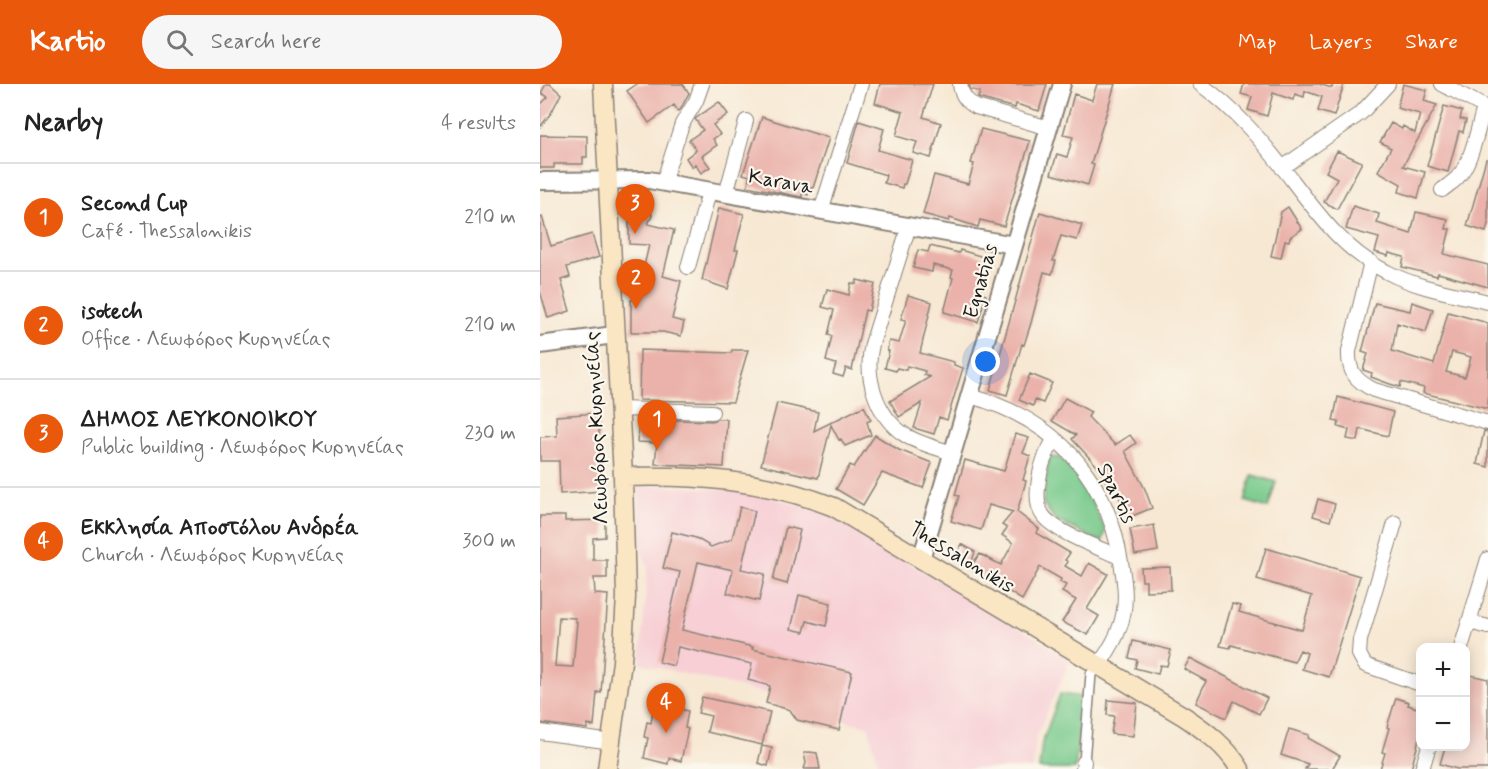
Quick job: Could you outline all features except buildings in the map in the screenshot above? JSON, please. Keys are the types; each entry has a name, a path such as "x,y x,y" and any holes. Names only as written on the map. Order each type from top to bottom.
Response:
{"main road":[{"name":"Λεωφόρος Κυρηνείας","path":"603,84 623,477 625,632 607,769"},
{"name":"Thessalonikis","path":"623,477 725,479 787,492 834,507 1200,727 1223,746 1240,769"}],"street":[{"path":"663,183 682,124 696,101 702,84"},
{"path":"821,211 861,84"},
{"path":"960,84 964,97 976,107 1049,128"},
{"name":"Egnatias","path":"921,559 1062,84"},
{"path":"1200,84 1228,105 1335,234 1371,262 1386,272 1405,280 1488,302"},
{"path":"1282,168 1361,113 1388,84"},
{"path":"1442,84 1486,108 1462,172 1442,190"},
{"path":"688,267 746,121"},
{"name":"Karava","path":"540,182 649,180 1014,245"},
{"path":"909,226 872,344 868,359 868,375 881,409 891,423 911,439 953,453"},
{"path":"1371,262 1349,351 1349,364 1353,375 1362,384 1374,390 1488,423"},
{"path":"540,345 614,335"},
{"name":"Spartis","path":"970,396 1001,406 1035,424 1055,439 1071,452 1101,498 1117,538 1126,592 1119,630 1099,665"},
{"path":"619,409 712,412"},
{"path":"1055,439 1045,453 1039,476 1038,500 1042,514 1056,527 1120,557"},
{"path":"1395,523 1360,640 1359,654 1365,665 1416,683"},
{"path":"1463,643 1488,559"},
{"path":"1470,622 1488,627"},
{"path":"1083,766 1091,674 1099,665"},
{"path":"540,732 612,741"},
{"path":"1422,769 1427,751"}],"shaded area":[{"path":"639,485 742,490 824,512 1071,659 1036,737 1033,769 880,769 868,726 791,708 781,697 640,663 648,566 639,545"}],"green space":[{"path":"1049,457 1062,458 1087,491 1106,531 1102,542 1056,521 1043,503"},
{"path":"1252,475 1276,482 1268,508 1245,501"},
{"path":"1060,694 1083,697 1075,769 1039,769 1042,743"}],"place":[{"name":"ΔΗΜΟΣ ΛΕΥΚΟΝΟΙΚΟΥ","path":"635,234"},
{"name":"isotech","path":"636,309"},
{"name":"Second Cup","path":"657,450"},
{"name":"Εκκλησία Αποστόλου Ανδρέα","path":"666,733"}]}
